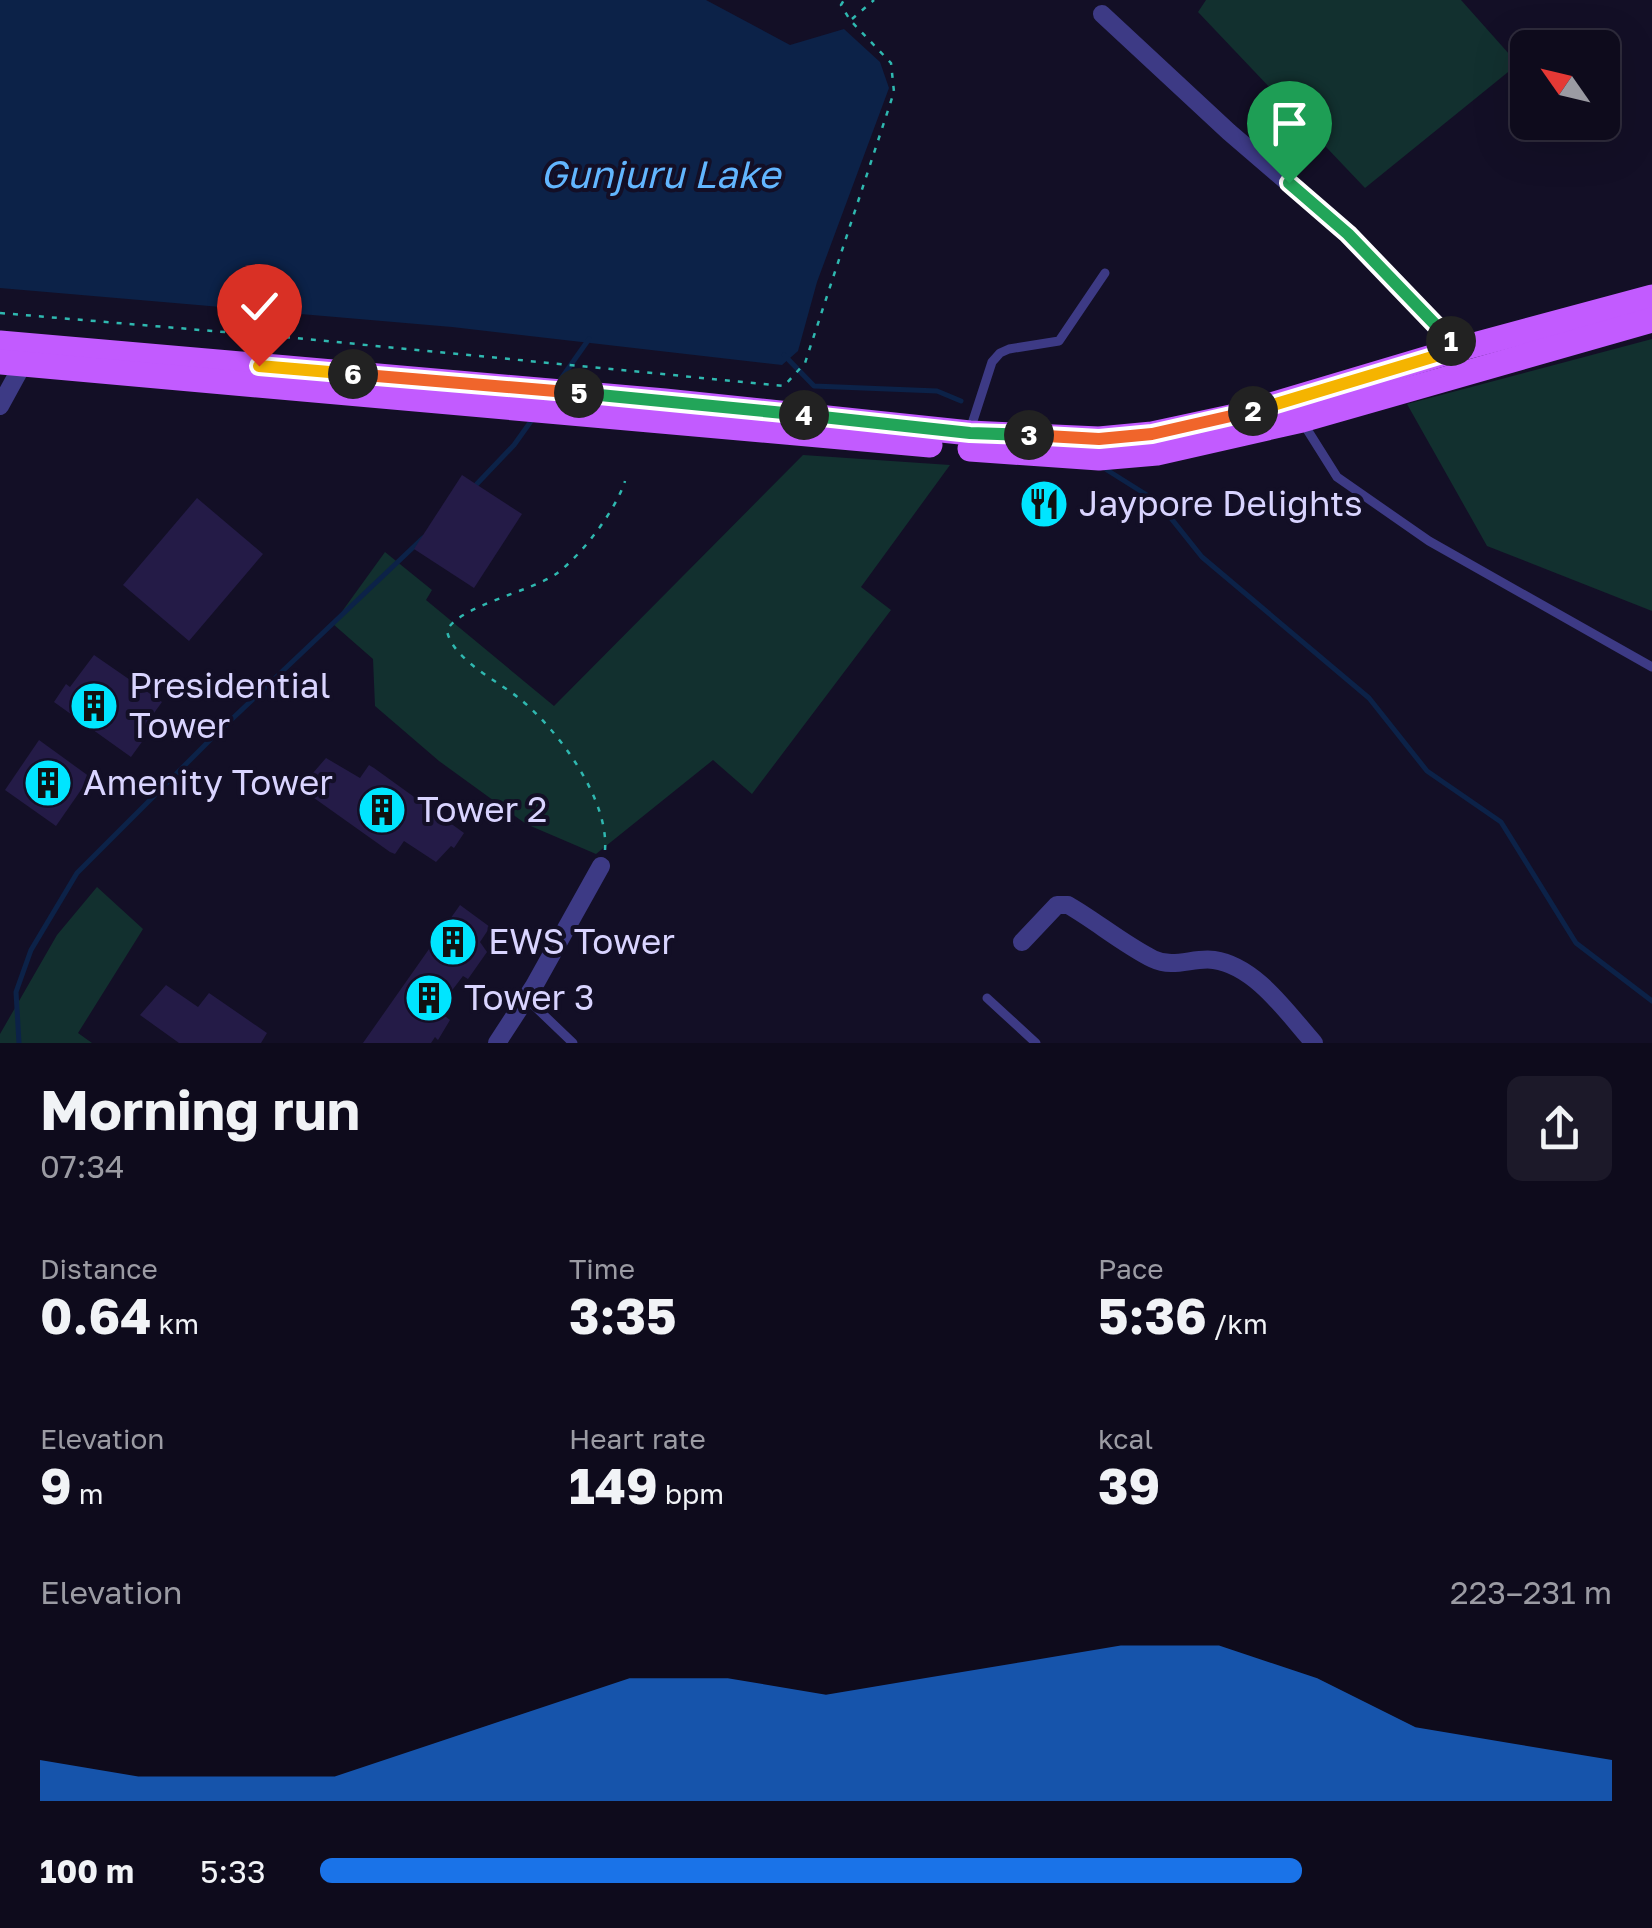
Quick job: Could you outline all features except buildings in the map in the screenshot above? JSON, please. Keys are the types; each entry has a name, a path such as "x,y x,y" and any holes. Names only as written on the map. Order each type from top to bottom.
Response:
{"main road":[{"path":"0,343 665,401 970,433 1099,439 1152,434 1231,418 1459,349 1652,297"},
{"path":"12,363 1099,458 1157,453 1302,420 1652,320"}],"street":[{"path":"1102,14 1229,132 1348,234 1459,349"},
{"path":"0,406 12,363"},
{"path":"497,1043 600,866"},
{"path":"1022,942 1057,905 1068,905 1154,960 1173,965 1210,960 1230,964 1262,986 1314,1043"}],"lane":[{"path":"970,433 992,362 1009,349 1059,341 1106,272"},
{"path":"1302,420 1337,477 1430,541 1652,667"},
{"path":"526,998 573,1043"},
{"path":"987,998 1036,1043"}],"path":[{"path":"0,313 784,386 805,363 894,92 891,63 850,20 841,5 844,0"},
{"path":"850,20 874,0"},
{"path":"600,866 606,838 588,780 534,712 461,654 449,640 448,631 457,618 541,584 560,572 619,500 625,481"}],"green space":[{"path":"1206,0 1461,0 1510,55 1510,70 1365,188 1198,12"},
{"path":"1652,339 1652,611 1487,546 1407,404"},
{"path":"803,455 950,465 861,587 891,610 752,794 713,760 596,854 526,824 439,761 375,706 373,659 333,624 385,552 432,590 426,600 554,706"},
{"path":"97,887 143,929 78,1033 92,1043 0,1043 0,1034 57,935"}],"water":[{"name":"Gunjuru Lake","path":"0,0 706,0 790,45 844,29 880,62 889,88 817,282 798,351 782,365 452,327 0,288"}],"waterway":[{"path":"558,383 589,339"},
{"path":"784,355 814,386 937,391 961,401"},
{"path":"473,488 514,445 534,417"},
{"path":"1107,470 1158,502 1202,557 1369,698 1427,771 1501,822 1576,943 1652,1001"},
{"path":"19,1043 16,992 31,950 77,873 213,737 423,538"}],"place":[{"name":"Jaypore Delights","path":"1044,504"},
{"name":"Presidential Tower","path":"94,706"},
{"name":"Amenity Tower","path":"48,783"},
{"name":"Tower 2","path":"382,810"},
{"name":"EWS Tower","path":"453,942"},
{"name":"Tower 3","path":"429,998"}],"route":[{"path":"259,366 665,401 970,433 1099,439 1152,434 1231,418 1459,349 1348,234 1289,183"}]}
